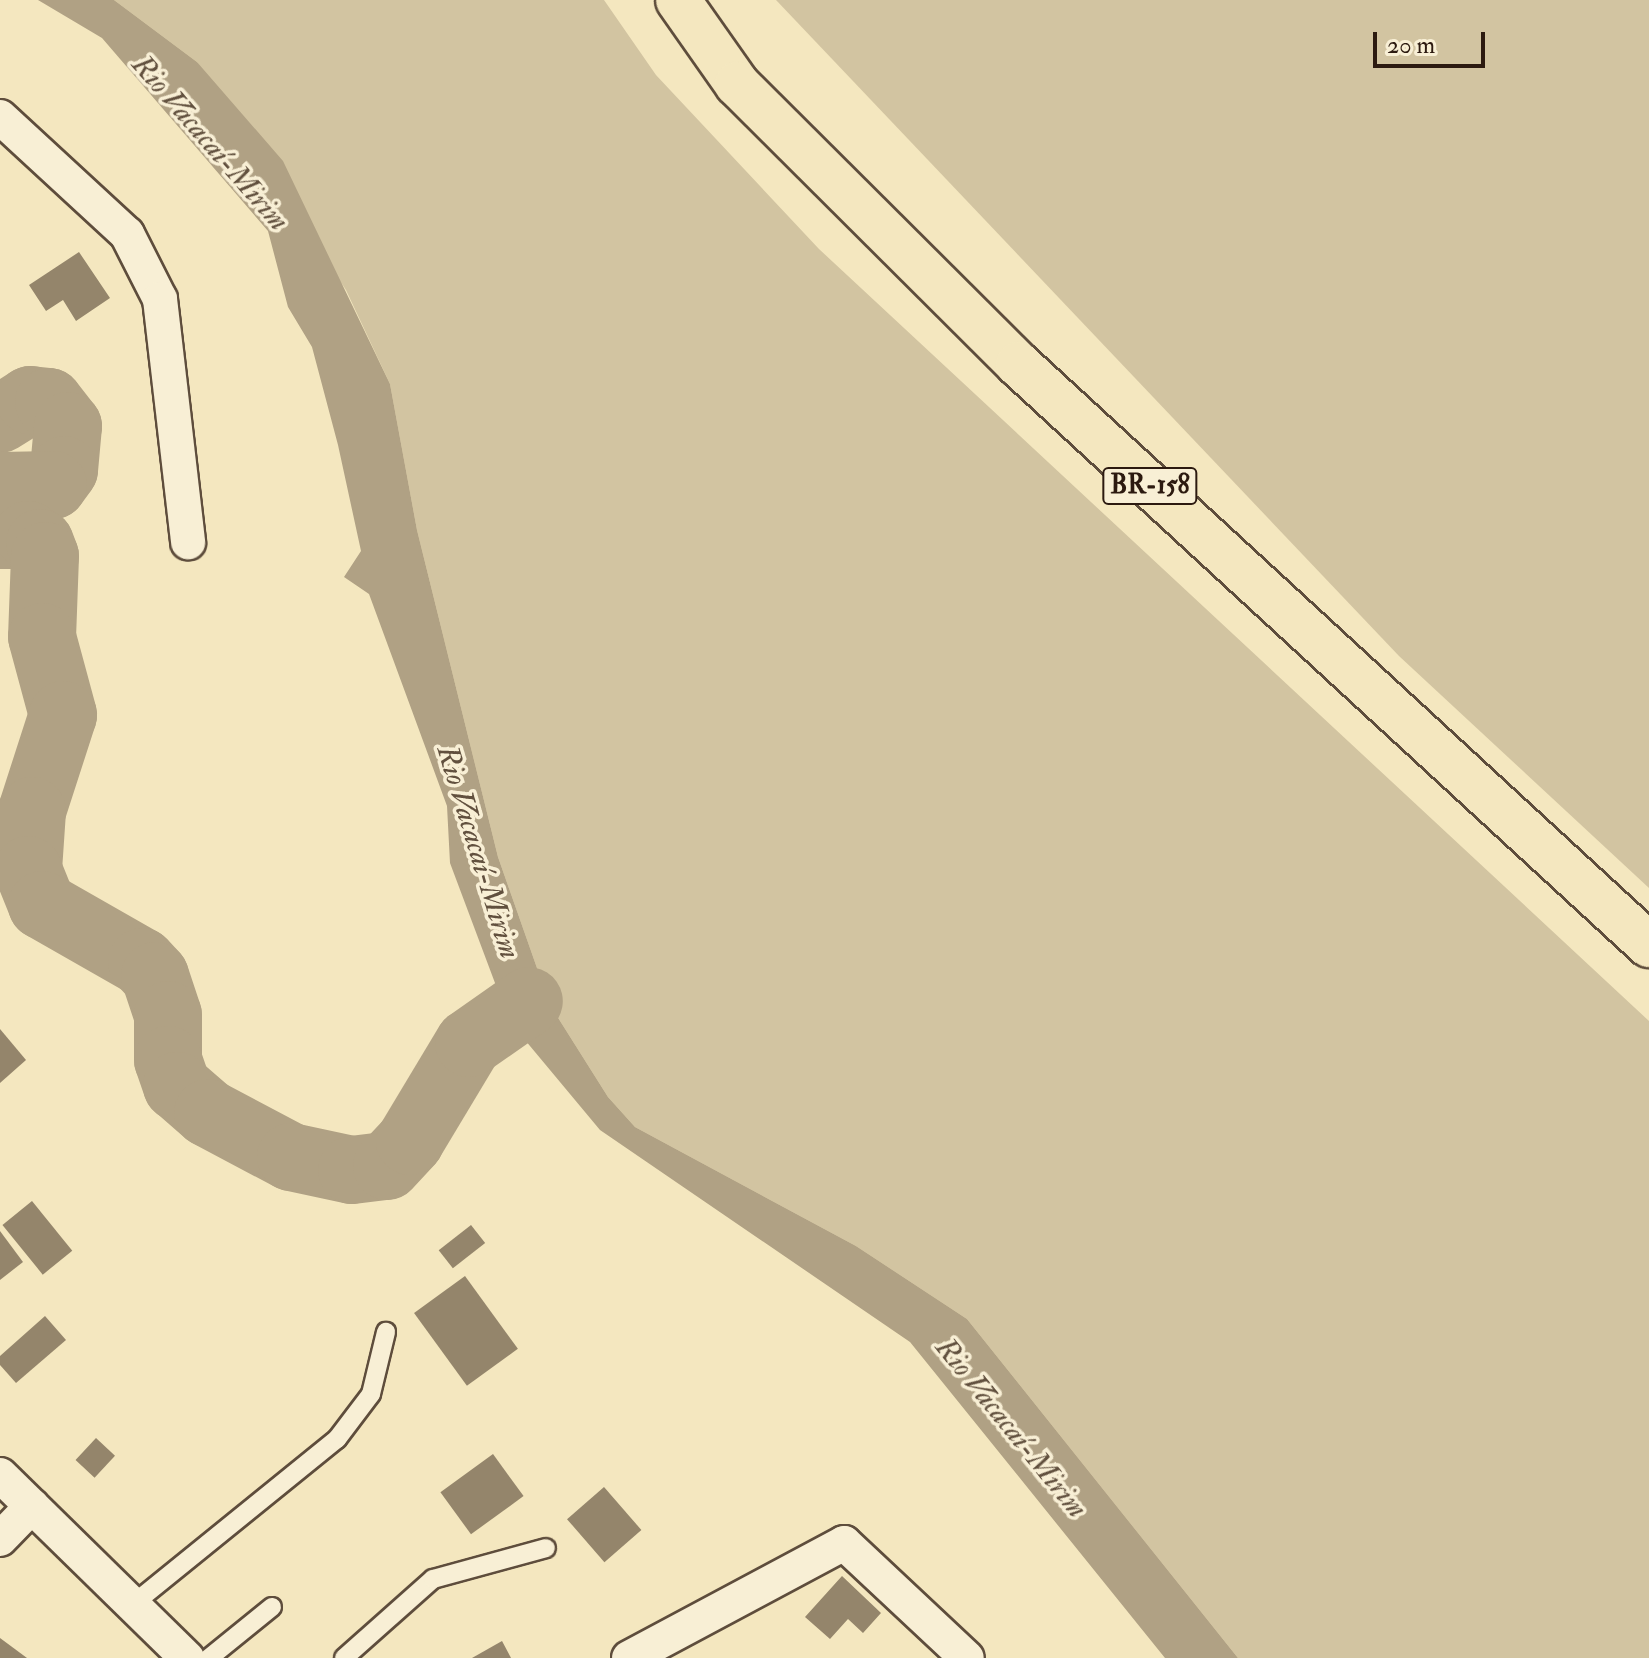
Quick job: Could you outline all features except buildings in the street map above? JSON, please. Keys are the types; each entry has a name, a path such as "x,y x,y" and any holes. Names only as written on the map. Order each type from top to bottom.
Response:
{"highway":[{"name":"BR-158","path":"678,0 737,84 1018,364 1649,945"}],"street":[{"path":"0,117 127,234 160,299 188,542"},
{"path":"0,1475 187,1658"},
{"path":"0,1539 32,1506"},
{"path":"629,1658 844,1543 967,1658"}],"lane":[{"path":"132,1605 337,1439 371,1394 386,1332"},
{"path":"344,1658 433,1579 546,1548"},
{"path":"209,1658 272,1607"}],"shaded area":[{"path":"114,0 604,0 656,75 819,249 1649,1021 1649,1658 1238,1658 967,1319 856,1246 635,1127 608,1097 550,1005 498,857 417,530 390,384 346,290 197,62"},
{"path":"776,0 1649,0 1649,888 1399,656"}],"water":[{"name":"Rio Vacacaí-Mirim","path":"38,0 114,0 197,62 283,161 390,384 417,530 498,857 550,1005 608,1097 635,1127 856,1246 967,1319 1238,1658 1165,1658 910,1342 600,1130 520,1034 493,1033 501,999 450,863 447,806 369,594 344,577 361,551 338,445 312,347 288,307 268,231 102,38"}],"waterway":[{"path":"0,419 30,400 49,402 68,426 64,470 53,485 0,486"},
{"path":"0,535 28,535 40,543 45,556 42,637 63,715 32,811 28,870 42,905 142,962 155,976 168,1015 168,1060 177,1086 208,1113 291,1157 352,1170 387,1166 410,1141 469,1043 529,1001"}]}
